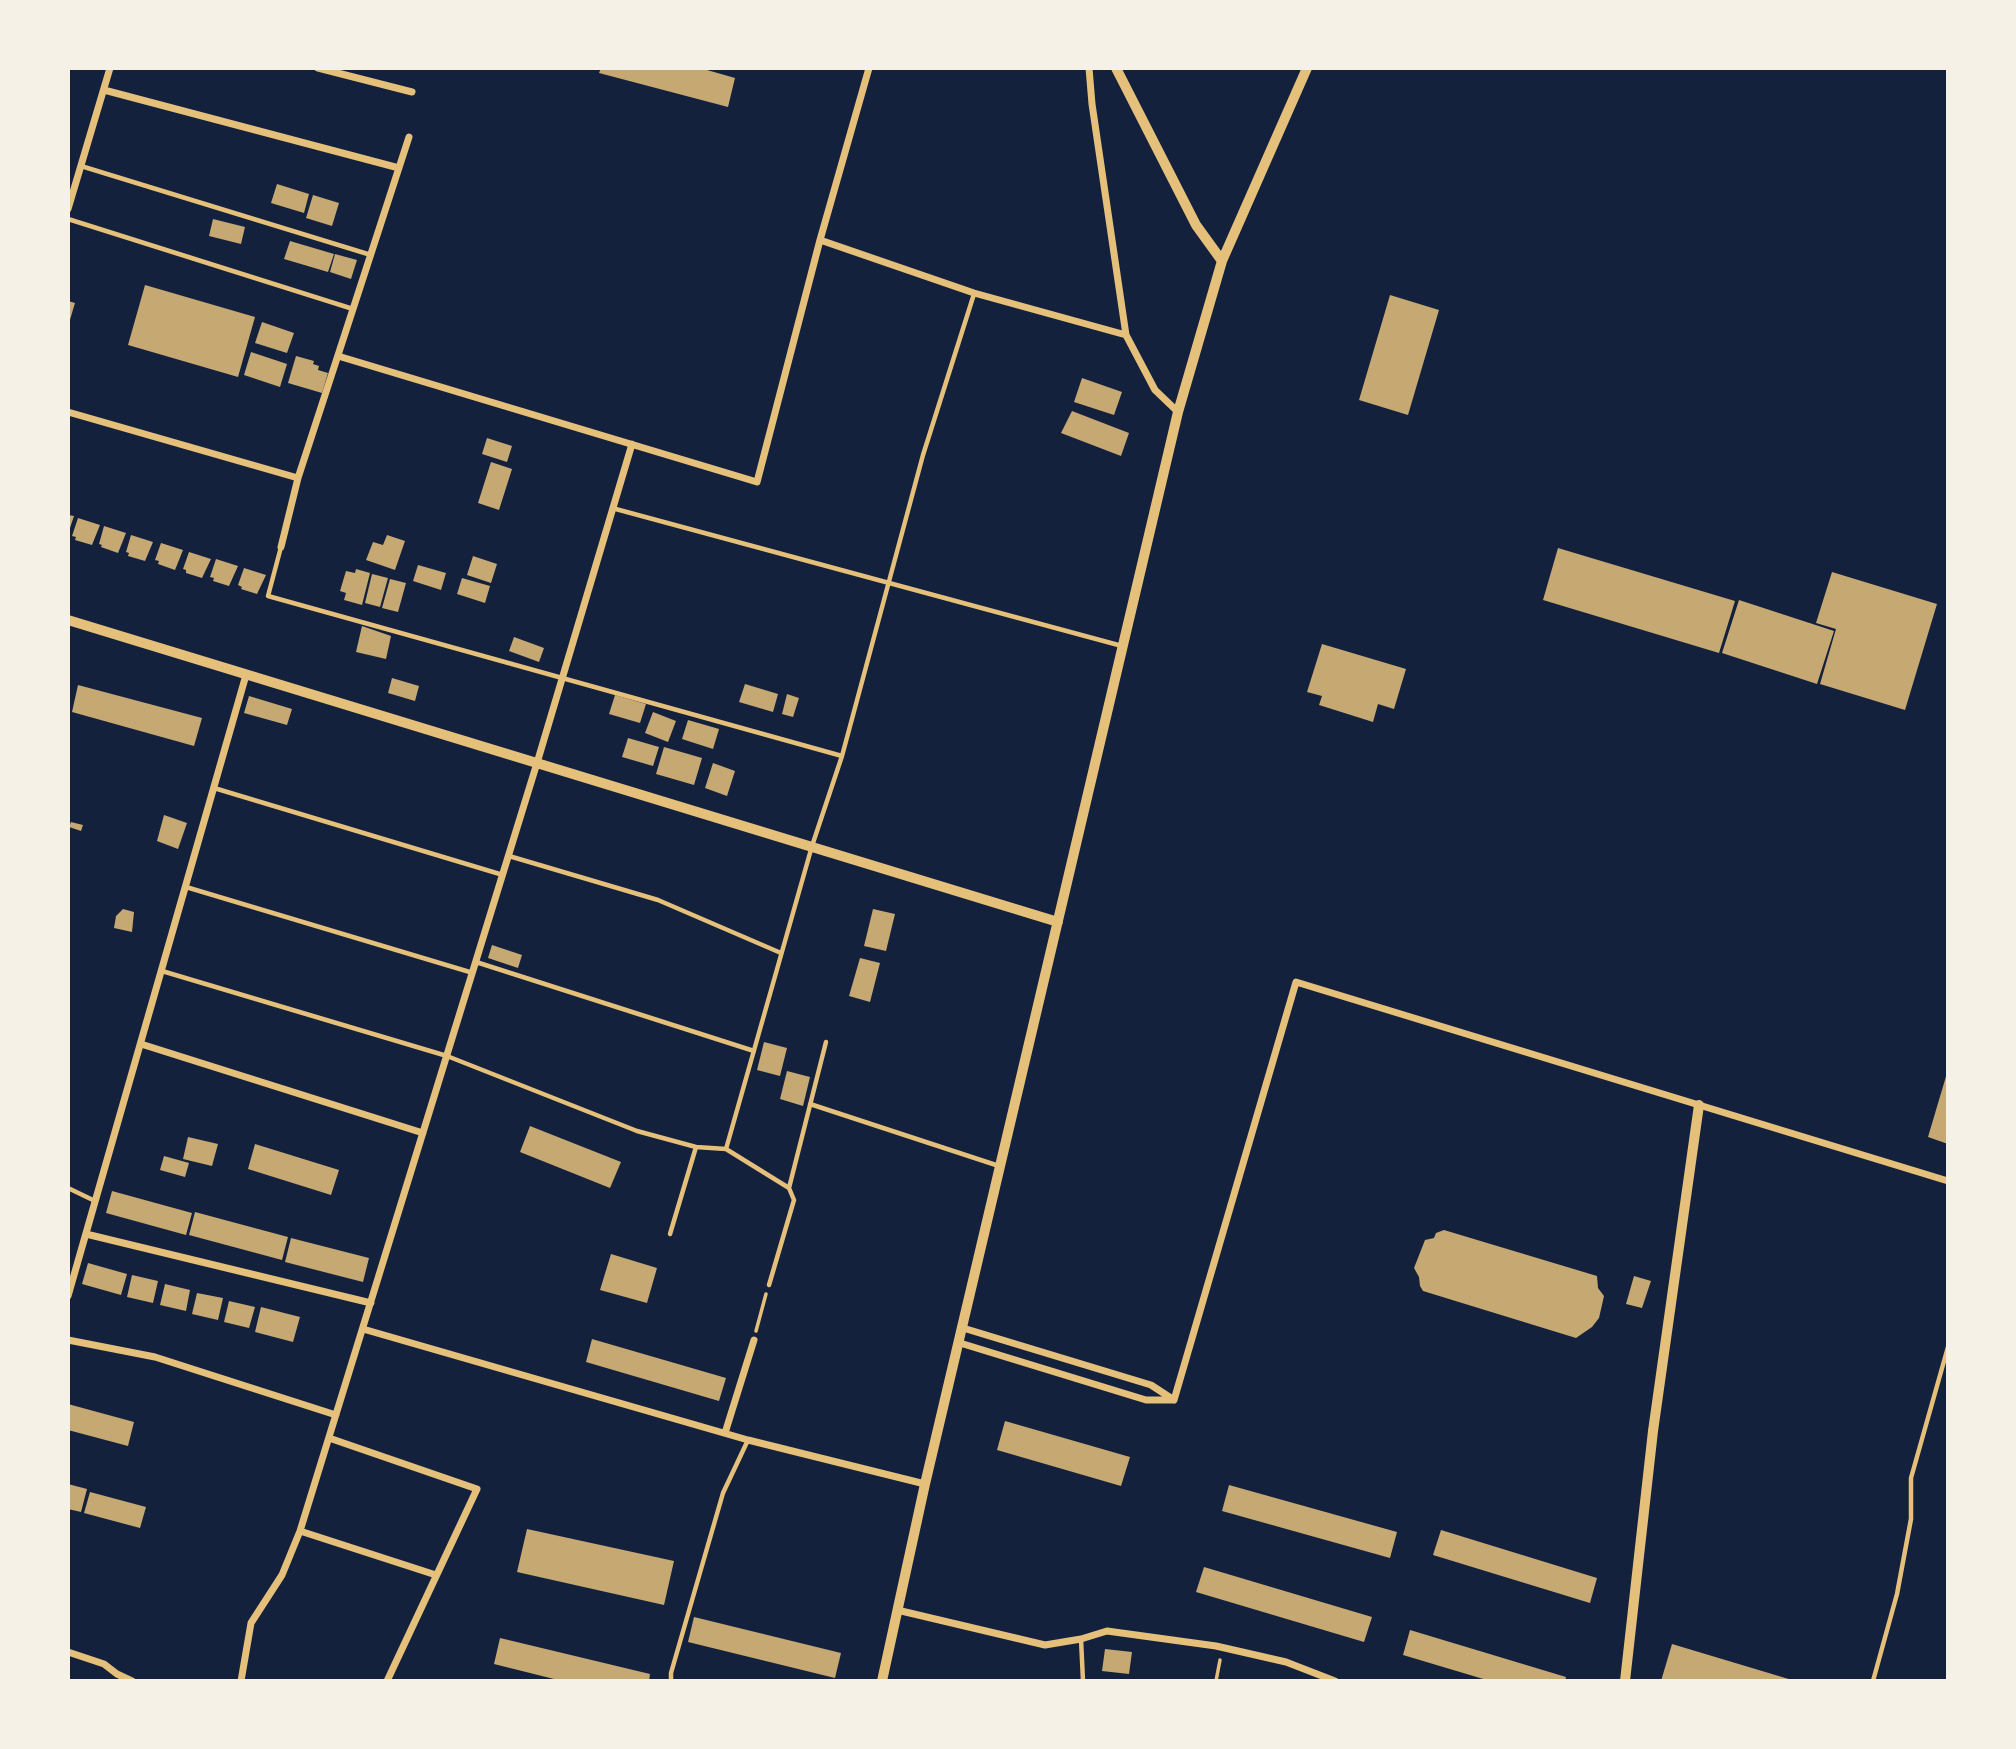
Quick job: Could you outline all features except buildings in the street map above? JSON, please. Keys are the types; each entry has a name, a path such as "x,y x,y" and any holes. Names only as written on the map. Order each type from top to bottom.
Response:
{"street":[{"path":"68,209 110,68"},
{"path":"318,68 412,92"},
{"path":"338,356 757,482 820,240 869,68"},
{"path":"1089,68 1126,335 1155,390 1178,412"},
{"path":"1116,68 1196,225 1222,261"},
{"path":"882,1681 925,1484 1178,412 1222,261 1307,68"},
{"path":"104,90 399,168"},
{"path":"281,547 298,478 409,137"},
{"path":"820,240 974,293 1126,335"},
{"path":"68,412 298,478"},
{"path":"241,1681 251,1623 282,1575 300,1531 509,856 632,444"},
{"path":"68,620 1058,922"},
{"path":"68,1296 247,675"},
{"path":"1174,1399 1296,982 1948,1181"},
{"path":"141,1044 423,1133"},
{"path":"1625,1681 1653,1431 1699,1105"},
{"path":"86,1234 371,1303"},
{"path":"963,1328 1151,1385 1174,1399"},
{"path":"363,1329 748,1440 925,1484"},
{"path":"68,1340 155,1357 336,1415"},
{"path":"725,1433 754,1340"},
{"path":"960,1343 1146,1400 1174,1399"},
{"path":"329,1438 477,1489 387,1681"},
{"path":"300,1531 436,1575"},
{"path":"897,1610 1045,1645 1107,1632 1223,1647 1286,1662 1335,1681"},
{"path":"68,1652 104,1664 132,1681"}],"lane":[{"path":"81,166 371,255"},
{"path":"68,219 353,309"},
{"path":"726,1149 812,846 842,756 923,455 974,293"},
{"path":"612,508 1123,646"},
{"path":"281,547 268,596 842,756"},
{"path":"214,788 503,875"},
{"path":"509,856 658,900 781,953"},
{"path":"186,887 473,973"},
{"path":"476,962 754,1051"},
{"path":"162,971 447,1056 637,1131 696,1147 726,1149 789,1188 794,1200 769,1286"},
{"path":"789,1188 826,1042"},
{"path":"810,1104 1001,1167"},
{"path":"670,1234 696,1147"},
{"path":"68,1188 95,1201"},
{"path":"1873,1681 1897,1594 1911,1520 1911,1478 1948,1347"},
{"path":"671,1681 670,1672 723,1493 748,1440"},
{"path":"1082,1639 1083,1681"}],"path":[{"path":"754,1340 769,1286"},
{"path":"1216,1681 1223,1647"}]}
